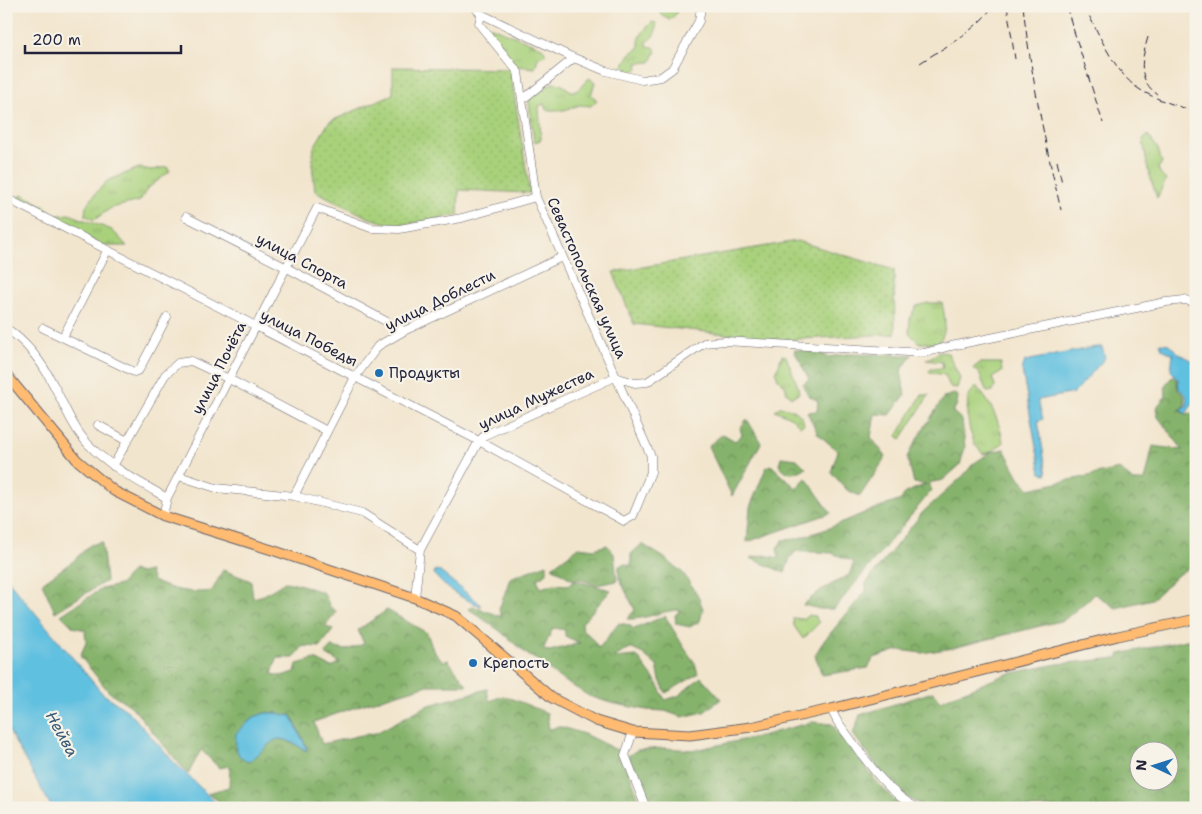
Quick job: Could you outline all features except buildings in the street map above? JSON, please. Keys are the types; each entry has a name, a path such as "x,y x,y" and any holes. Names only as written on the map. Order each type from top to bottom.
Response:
{"main road":[{"path":"6,374 77,460 114,491 163,516 415,598 456,616 552,698 596,721 633,732 690,735 751,727 831,709 1118,636 1196,619"}],"street":[{"path":"474,6 481,14 574,58 606,71 642,80 662,77 672,69 699,21 701,6"},
{"name":"Севастопольская улица","path":"481,14 479,24 518,72 536,196 651,456 651,472 633,516 624,521"},
{"path":"522,100 574,58"},
{"name":"улица Почёта","path":"163,516 167,498 317,208 371,228 399,229 462,218 536,196"},
{"name":"улица Победы","path":"6,198 479,441 624,521"},
{"name":"улица Спорта","path":"186,217 404,330"},
{"path":"63,336 107,251"},
{"name":"улица Доблести","path":"294,496 355,377 378,346 404,330 562,257"},
{"name":"улица Мужества","path":"415,598 420,550 479,441 485,435 615,377 635,383 647,382 704,343 725,341 924,353 1166,302 1185,300 1196,303"},
{"path":"43,328 63,336 134,372 139,370 167,317"},
{"path":"6,328 23,341 32,351 52,382 69,417 87,443 113,466 167,498"},
{"path":"113,466 165,375 178,363 191,361 327,431"},
{"path":"98,425 127,441"},
{"path":"179,476 216,488 294,496 362,513 420,550"},
{"path":"831,709 837,721 884,784 901,799 917,808"},
{"path":"633,732 625,755 646,808"}],"green space":[{"path":"660,6 675,6 677,13 670,20 662,16 659,9"},
{"path":"652,22 656,23 656,29 653,36 647,42 647,46 654,47 656,51 651,62 637,63 638,68 633,72 625,70 623,66 630,54 639,48 644,30"},
{"path":"489,26 542,47 546,54 538,58 535,68 517,66 487,29"},
{"path":"393,67 510,69 530,193 459,190 458,215 397,226 369,218 315,191 312,163 314,147 329,122 393,94"},
{"path":"589,78 595,82 591,95 597,100 591,106 580,105 564,110 546,110 544,104 539,106 541,140 534,142 530,98 552,83 561,84 571,91 577,91"},
{"path":"1148,135 1158,149 1162,163 1158,168 1166,180 1157,198 1148,170 1143,140"},
{"path":"167,167 170,171 147,189 140,201 111,208 94,220 85,215 86,206 107,181 139,168 152,170"},
{"path":"22,194 47,208 53,216 69,214 112,230 127,246 105,246 47,217 18,198"},
{"path":"797,241 894,270 895,334 780,340 634,324 613,272"},
{"path":"928,303 942,303 945,319 944,329 938,343 919,343 909,333 910,318 916,306"},
{"path":"794,350 814,351 829,357 845,354 912,355 901,371 905,395 890,415 875,414 871,437 886,457 860,496 847,490 831,472 838,451 818,434 807,412 817,411 818,401 808,395 803,384 809,379"},
{"path":"940,352 948,353 960,378 957,388 950,387 945,375 928,372 931,369 943,368 942,362 926,360"},
{"path":"782,355 786,356 798,387 799,393 792,397 787,393 785,385 778,379 776,373"},
{"path":"980,363 1001,363 1002,372 992,378 995,385 993,391 987,392 979,373 973,368"},
{"path":"1173,376 1177,380 1178,390 1184,395 1185,405 1179,410 1186,415 1196,412 1196,563 1179,574 1152,599 1116,608 1095,594 1064,620 953,648 922,653 898,650 874,658 868,668 822,675 815,655 823,642 866,591 866,583 923,512 964,475 973,464 991,452 1004,449 1019,477 1030,489 1119,469 1133,481 1144,481 1153,446 1183,450 1158,417 1156,408 1166,396 1165,385"},
{"path":"976,386 994,413 1000,427 1003,443 991,452 983,454 975,445 967,414 968,397"},
{"path":"954,394 958,396 953,412 962,420 965,447 960,465 943,480 928,483 932,490 834,609 820,609 803,605 821,590 849,575 854,562 832,553 796,551 790,558 785,573 750,558 764,555 779,558 777,548 783,540 796,539 827,529 901,500 905,493 926,484 914,483 907,457 944,397"},
{"path":"922,395 929,395 901,439 897,436"},
{"path":"780,407 796,411 801,416 804,424 800,426 792,418 775,410"},
{"path":"747,419 761,443 732,496 708,446 723,434 735,441 742,435 740,428"},
{"path":"781,457 797,459 806,468 795,473 786,471 779,465"},
{"path":"771,465 796,488 806,478 831,513 747,542 750,507 766,468"},
{"path":"102,542 106,581 55,612 42,583 72,562 90,545"},
{"path":"642,544 663,557 683,573 698,596 703,609 700,621 690,627 676,624 675,615 680,610 627,619 635,610 619,578 619,566 625,564 631,566 631,554"},
{"path":"607,545 614,554 617,581 597,585 571,579 552,567 579,547 594,549"},
{"path":"547,564 547,573 537,579 541,588 554,584 567,585 576,581 611,590 582,623 583,631 589,635 599,648 619,623 629,625 634,629 665,616 695,663 698,674 666,693 660,680 657,666 643,654 630,648 613,658 637,656 657,683 665,700 678,696 701,677 721,699 704,712 682,717 665,711 647,710 611,703 589,696 555,675 541,662 528,655 500,631 469,609 473,606 502,617 499,610 510,578","holes":["553,628 565,630 565,636 580,643 550,651 543,650"]},
{"path":"223,570 251,581 253,598 264,595 285,582 302,585 324,593 330,607 337,612 325,626 333,630 320,647 303,646 294,658 277,658 272,674 281,676 295,672 297,664 315,659 331,667 340,663 325,654 331,647 346,650 364,644 358,630 387,610 427,633 433,650 443,661 448,660 467,685 428,685 361,705 314,722 322,744 376,733 426,706 487,689 489,701 503,696 547,713 549,730 558,726 584,734 621,752 643,808 227,808 208,793 229,787 230,766 219,768 201,750 188,774 131,706 109,692 80,656 86,643 85,630 73,627 61,615 101,589 120,585 132,571 141,573 149,571 153,581 174,589 189,592 212,591","holes":["265,713 292,716 307,751 286,740 279,739 274,740 248,762 244,760 240,757 237,750 236,733 254,717"]},
{"path":"809,615 815,616 819,623 803,639 794,626 793,618 803,619"},
{"path":"1196,638 1196,808 926,808 902,795 883,775 853,734 860,715 933,692 940,701 1007,674 1057,664 1118,658 1120,654"},
{"path":"812,722 832,724 877,782 895,801 907,808 650,808 628,756 637,750 664,748 694,750 757,737"}],"water":[{"path":"1160,343 1169,344 1177,352 1196,363 1196,392 1193,397 1196,403 1191,406 1186,414 1180,410 1187,405 1186,395 1179,389 1178,380 1171,370 1173,354 1162,349"},
{"path":"1102,347 1105,358 1074,393 1038,400 1043,419 1038,421 1047,474 1041,473 1022,370 1025,361"},
{"path":"435,570 439,571 481,606 449,589 434,574"},
{"name":"Нейва","path":"6,578 102,693 129,712 173,761 221,808 142,808 124,798 126,808 52,808 6,726"},
{"path":"265,713 292,716 307,751 286,740 280,739 274,740 248,762 240,757 236,746 236,733 254,717"}],"railway":[{"path":"920,63 969,31 993,6"},
{"path":"1007,6 1015,59"},
{"path":"1023,6 1039,109 1061,210"},
{"path":"1066,6 1103,123"},
{"path":"1084,6 1114,62 1130,82 1152,96 1196,112"},
{"path":"1148,37 1143,60 1143,75 1150,88 1157,94"},
{"path":"1057,161 1062,183"}],"place":[{"name":"Продукты","path":"379,373"},
{"name":"Крепость","path":"473,663"}]}
